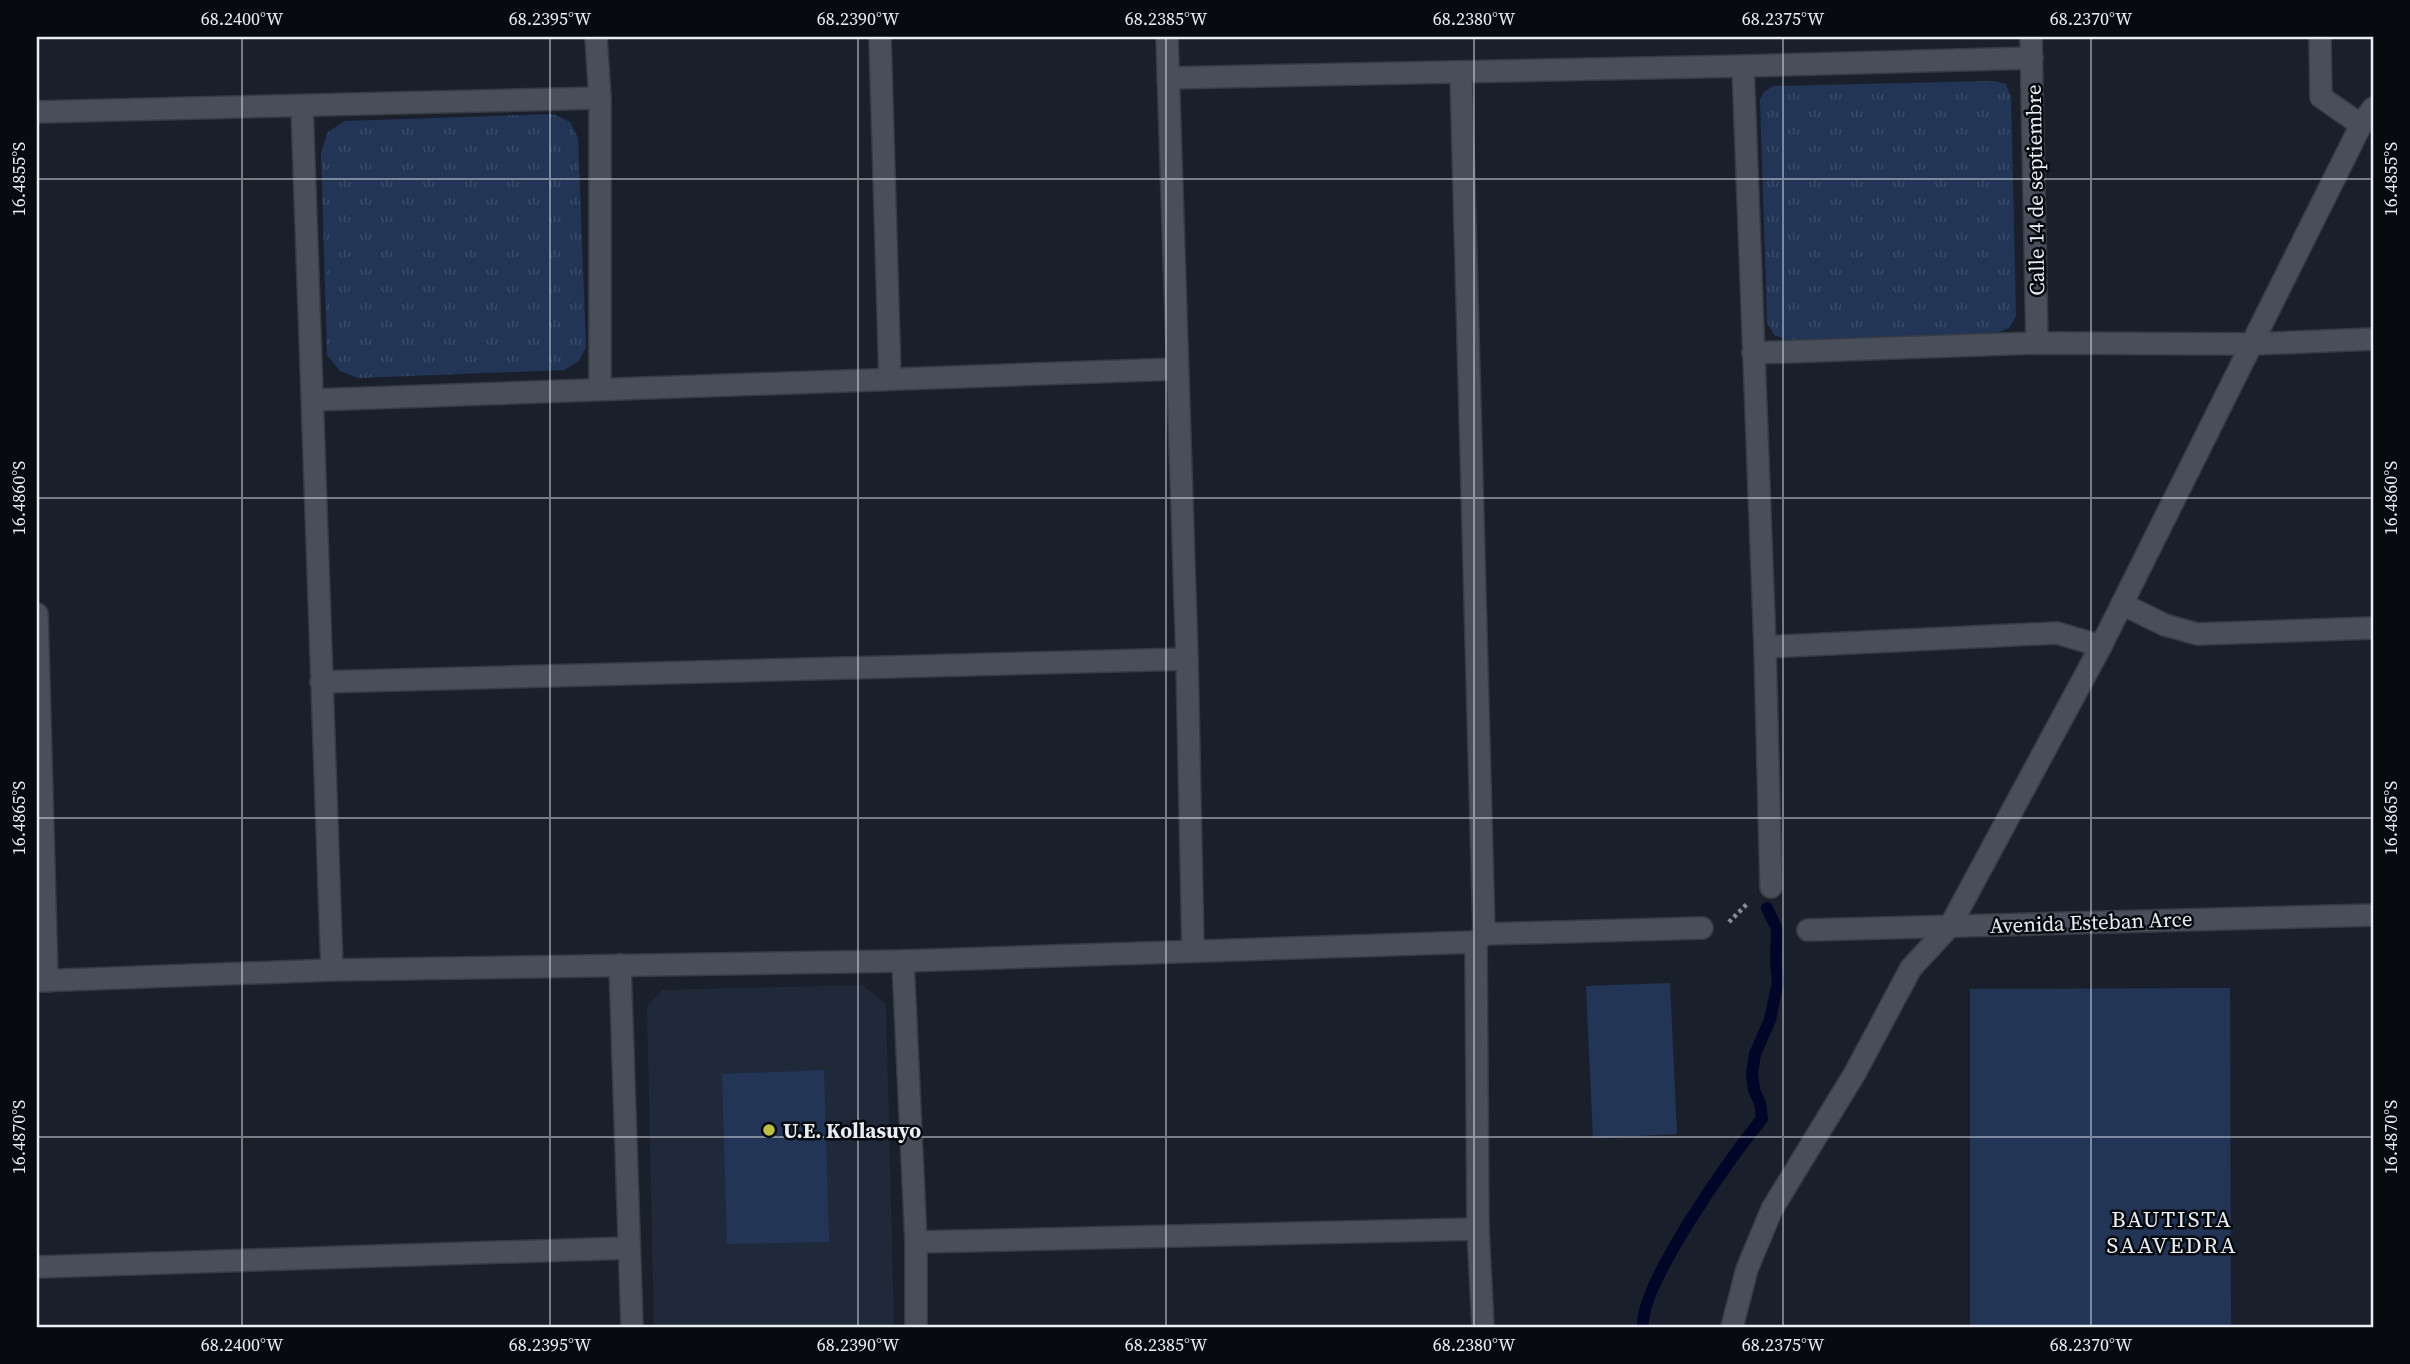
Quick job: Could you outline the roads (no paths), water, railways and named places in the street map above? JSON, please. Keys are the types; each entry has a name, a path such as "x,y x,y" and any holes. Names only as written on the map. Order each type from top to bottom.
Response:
{"street":[{"path":"596,37 600,98 600,388"},
{"path":"880,37 890,378"},
{"path":"1167,37 1187,659 1193,951"},
{"path":"1732,1327 1748,1269 1772,1209 1855,1073 1911,968 1950,926 2101,646 2367,117 2321,97 2320,37"},
{"path":"1168,78 1742,66 2032,47"},
{"name":"Calle 14 de septiembre","path":"2032,47 2037,343"},
{"path":"1742,66 1765,647 1771,887"},
{"path":"1461,73 1480,938 1478,1229 1483,1327"},
{"path":"37,111 600,98"},
{"path":"302,106 332,970"},
{"path":"1753,353 2037,343 2253,344 2373,339"},
{"path":"314,400 1176,369"},
{"path":"2122,604 2165,625 2197,634 2373,628"},
{"path":"37,614 42,981 332,970 903,961 1702,928"},
{"path":"1765,647 2057,633 2101,646"},
{"path":"321,682 1187,659"},
{"name":"Avenida Esteban Arce","path":"1808,930 2373,915"},
{"path":"903,961 916,1242 916,1327"},
{"path":"620,965 632,1327"},
{"path":"916,1242 1478,1229"},
{"path":"37,1267 629,1248"}],"waterway":[{"path":"1643,1327 1646,1308 1671,1252 1711,1189 1762,1119 1752,1074 1755,1054 1770,1020 1778,981 1777,929 1767,908"}],"place":[{"name":"U.E. Kollasuyo","path":"769,1130"}],"district":[{"name":"BAUTISTA SAAVEDRA","path":"2172,1232"}]}
